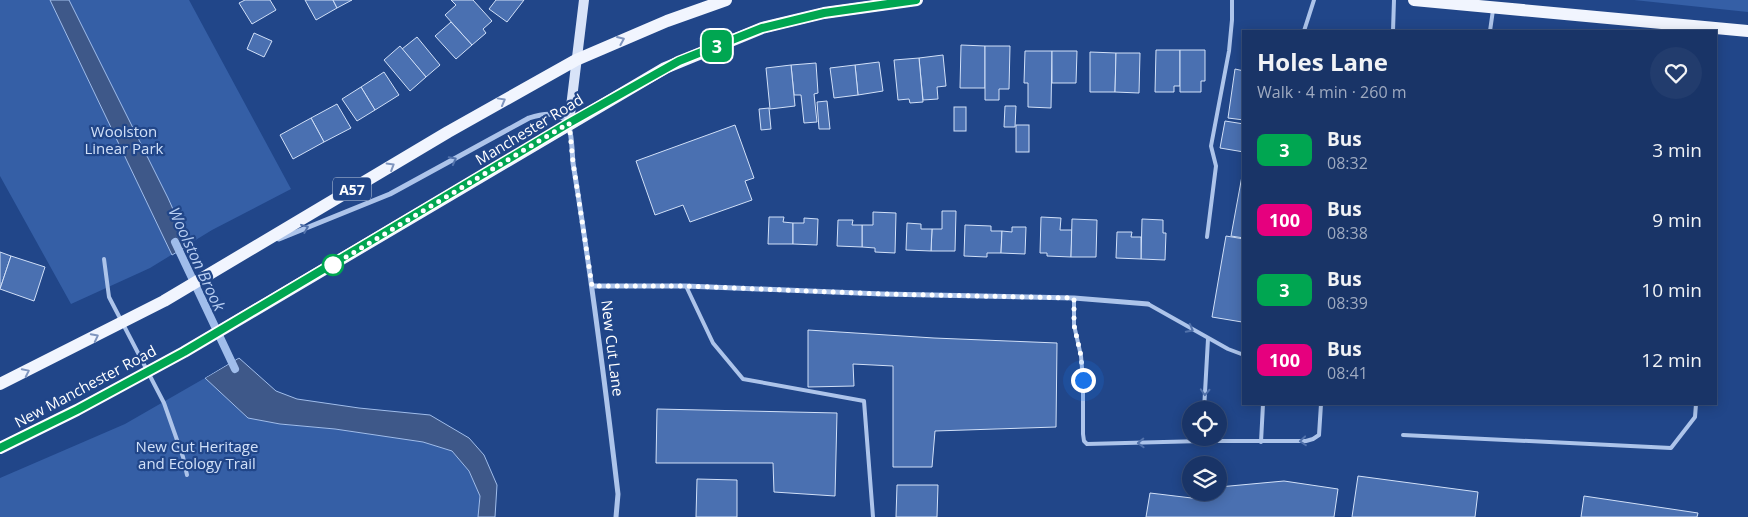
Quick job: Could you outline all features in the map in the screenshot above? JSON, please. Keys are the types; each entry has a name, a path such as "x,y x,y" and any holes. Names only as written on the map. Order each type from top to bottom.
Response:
{"main road":[{"name":"A57","path":"0,384 164,301 448,132 576,60 667,21 726,0"},
{"name":"Manchester Road","path":"184,352 665,68 762,28 824,13 917,0"},
{"path":"1414,0 1696,29 1748,31"},
{"name":"New Manchester Road","path":"0,448 77,410 184,352"}],"street":[{"path":"569,123 584,0"},
{"path":"244,253 390,194 529,118 542,114 553,114 562,117 569,123"},
{"name":"New Cut Lane","path":"569,123 618,494 616,517"},
{"path":"592,286 686,286 882,294 1074,298 1148,304"}],"lane":[{"path":"1207,237 1216,166 1211,146 1229,51 1232,0"},
{"path":"1304,30 1314,0"},
{"path":"1393,30 1394,0"},
{"path":"1490,30 1493,7"},
{"path":"104,259 109,297 164,403 183,457 186,475"},
{"path":"686,286 713,344 743,379 864,401 873,517"},
{"path":"1074,298 1074,325 1083,374 1084,441 1091,445 1182,440"},
{"path":"1148,304 1208,339 1242,354"},
{"path":"1205,401 1208,339"},
{"path":"1261,442 1263,405"},
{"path":"1227,440 1261,442 1306,441 1313,439 1319,434 1322,405"},
{"path":"1403,434 1671,448 1695,417 1696,405"}],"green space":[{"name":"Woolston Linear Park","path":"0,0 189,0 291,189 212,230 150,268 71,304 0,176"},
{"path":"1634,0 1748,0 1748,12"},
{"name":"New Cut Heritage and Ecology Trail","path":"205,378 248,418 280,424 335,429 423,442 452,451 469,471 480,496 478,517 0,517 0,478 125,424"}],"shaded area":[{"path":"50,0 69,0 168,198 189,245 172,255"},
{"path":"239,358 276,391 297,399 359,408 430,415 469,438 484,455 497,485 495,517 478,517 480,496 469,471 452,451 423,442 335,429 280,424 248,418 205,378"}],"pier":[{"path":"237,355 241,356 203,379 203,376"}],"building":[{"path":"245,0 270,0 276,10 252,24 239,3"},
{"path":"305,0 333,0 337,8 316,20"},
{"path":"333,0 352,0 337,8"},
{"path":"451,0 473,0 492,21 483,29 486,33 472,45 445,15 456,5"},
{"path":"496,0 524,0 507,22 489,9"},
{"path":"451,22 472,45 456,59 435,36"},
{"path":"254,33 272,41 264,57 247,49"},
{"path":"417,37 440,65 426,77 402,49"},
{"path":"961,45 985,46 985,88 960,88"},
{"path":"400,46 426,77 410,91 384,60"},
{"path":"985,46 1010,46 1009,89 999,89 999,100 985,100"},
{"path":"1156,50 1180,50 1180,86 1174,86 1174,92 1155,92"},
{"path":"1180,50 1205,50 1205,81 1201,81 1201,92 1180,92"},
{"path":"1025,51 1052,51 1051,108 1028,107 1028,83 1024,83"},
{"path":"1052,51 1077,51 1076,83 1052,83"},
{"path":"1090,52 1116,53 1115,92 1090,92"},
{"path":"1116,53 1140,53 1139,93 1115,92"},
{"path":"943,55 946,86 937,87 938,99 923,100 919,58"},
{"path":"919,58 923,102 910,103 909,99 898,100 894,60"},
{"path":"879,62 883,91 858,95 855,65"},
{"path":"816,63 818,93 814,94 817,122 804,123 801,95 794,95 791,65"},
{"path":"791,65 795,106 770,109 766,68"},
{"path":"855,65 858,95 834,98 830,68"},
{"path":"1235,69 1242,71 1242,120 1228,118"},
{"path":"384,72 399,95 375,110 361,87"},
{"path":"361,87 375,110 357,121 342,99"},
{"path":"827,101 830,129 819,129 817,102"},
{"path":"337,104 351,128 324,142 311,118"},
{"path":"1005,106 1016,106 1015,127 1004,127"},
{"path":"954,107 966,107 966,131 954,131"},
{"path":"769,108 771,129 761,130 759,109"},
{"path":"311,118 324,142 293,159 280,135"},
{"path":"1225,121 1242,124 1242,152 1220,148"},
{"path":"735,125 754,178 745,181 752,200 690,222 683,205 655,215 636,161"},
{"path":"1016,125 1029,125 1029,152 1016,152"},
{"path":"1242,176 1242,238 1231,236"},
{"path":"942,211 956,211 955,251 931,251 932,229 942,229"},
{"path":"873,212 896,213 895,253 875,252 875,248 862,247 862,225 873,225"},
{"path":"769,217 784,217 783,222 793,223 793,244 768,244"},
{"path":"1041,217 1061,218 1060,230 1072,230 1071,257 1047,256 1047,253 1040,253"},
{"path":"804,218 818,219 817,245 793,244 793,223 804,223"},
{"path":"1072,219 1097,220 1096,257 1071,257"},
{"path":"1142,219 1163,220 1163,233 1166,233 1165,260 1141,259"},
{"path":"838,220 853,220 852,225 862,225 862,247 837,246"},
{"path":"907,223 921,224 921,229 932,229 931,251 906,250"},
{"path":"965,225 991,226 991,231 1002,231 1001,253 987,253 987,257 964,256"},
{"path":"1012,227 1026,227 1025,254 1001,253 1002,231 1012,232"},
{"path":"1117,232 1132,232 1131,237 1141,237 1141,259 1116,258"},
{"path":"1226,236 1242,239 1242,322 1212,317"},
{"path":"0,252 11,256 0,289"},
{"path":"11,256 45,267 34,301 0,289"},
{"path":"808,330 1057,343 1056,427 935,431 932,467 893,467 893,366 853,364 854,386 808,387"},
{"path":"657,409 837,413 835,496 774,492 773,463 656,463"},
{"path":"1358,476 1478,492 1475,517 1352,517"},
{"path":"697,479 737,480 737,517 696,517"},
{"path":"1284,481 1338,489 1334,517 1146,517 1150,493 1182,497 1182,501 1227,501 1227,486"},
{"path":"897,485 938,485 937,517 896,517"},
{"path":"1584,496 1698,513 1697,517 1581,517"}],"waterway":[{"name":"Woolston Brook","path":"175,242 235,369"}],"bus line":[{"name":"3","path":"0,448 77,410 184,352 569,123 679,61 762,28 824,13 916,0"}],"route":[{"path":"333,265 328,268 569,123 592,286 686,286 882,294 1074,298 1074,325 1081,356 1083,380"}]}
